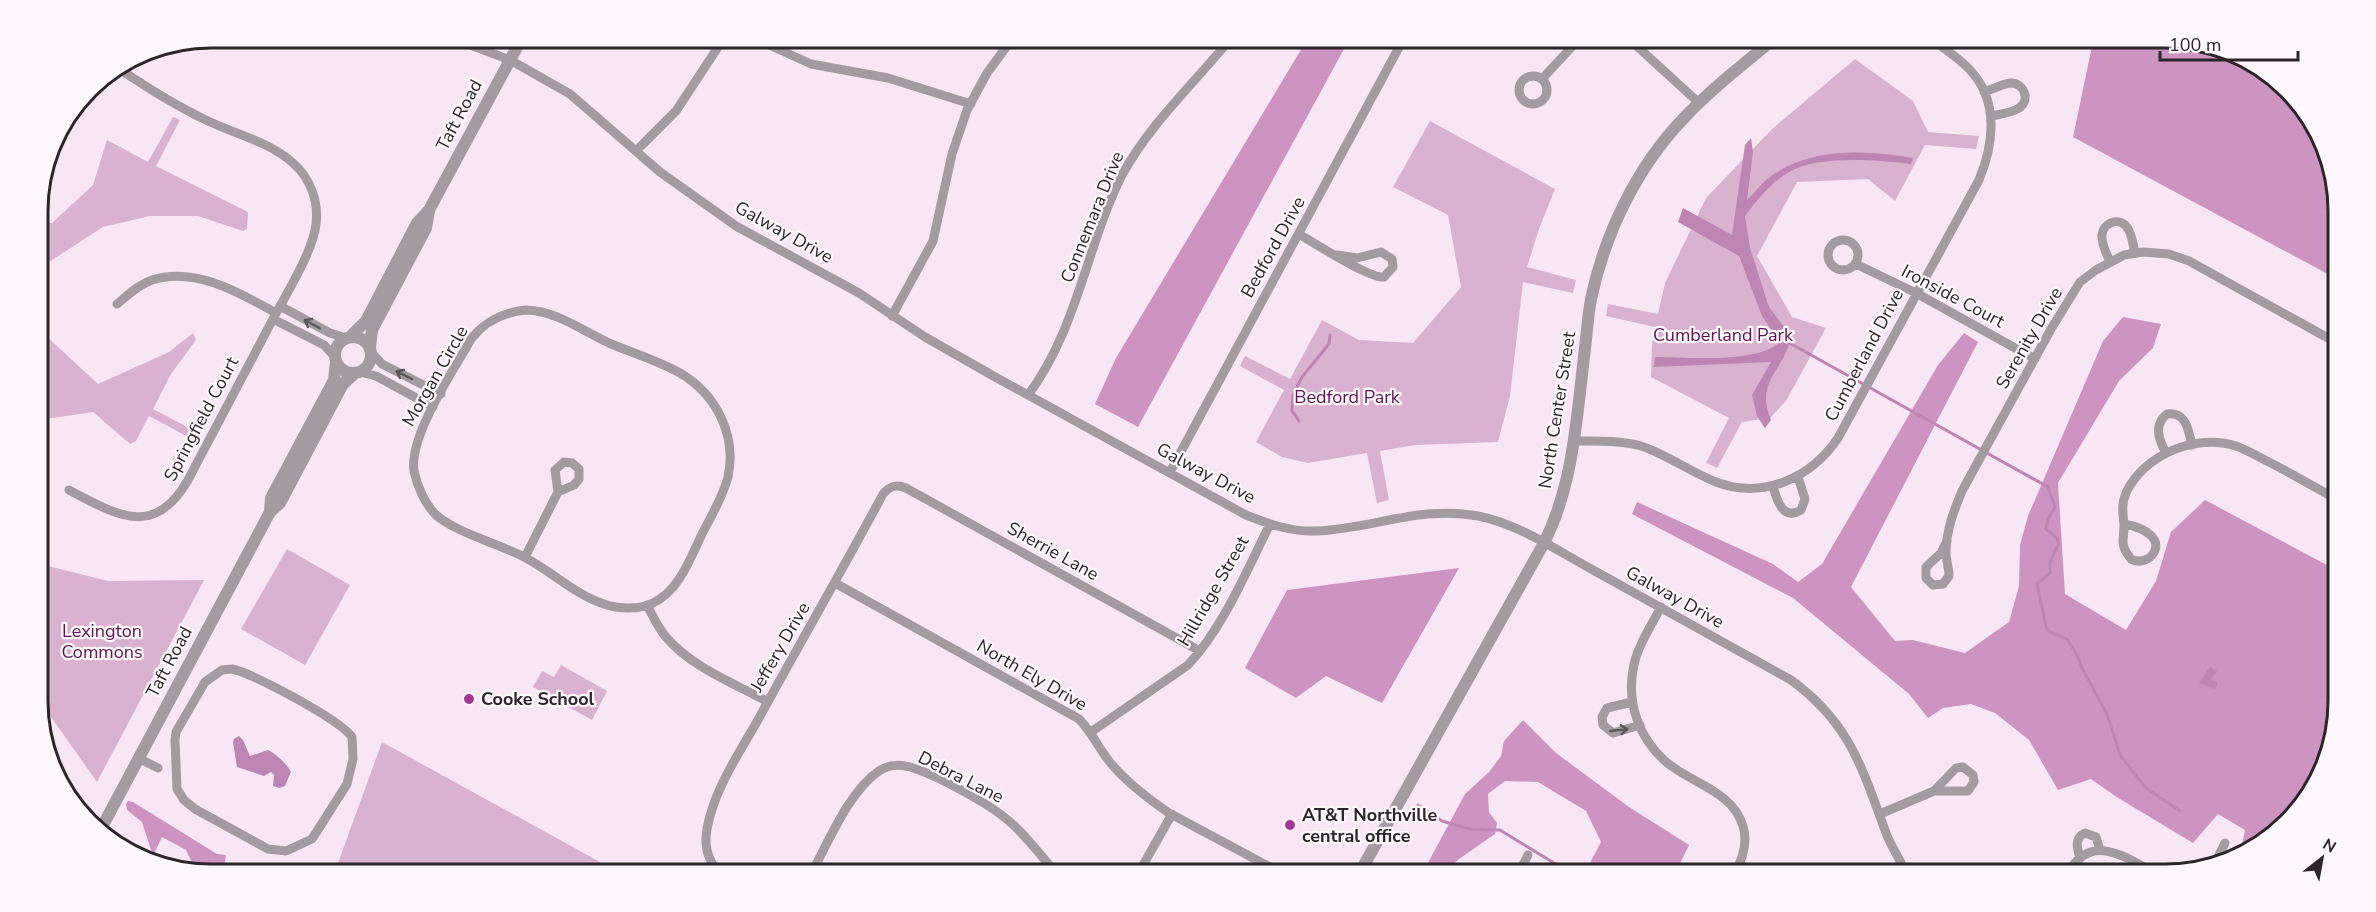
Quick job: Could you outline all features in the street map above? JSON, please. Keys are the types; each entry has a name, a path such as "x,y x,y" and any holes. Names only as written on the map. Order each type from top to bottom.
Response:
{"street":[{"name":"Galway Drive","path":"478,48 510,60 570,94 660,172 710,210 850,288 892,316 1028,395 1246,515 1292,530 1315,531 1343,528 1401,516 1433,513 1476,515 1498,521 1544,543 1791,680 1808,693 1834,720 1849,740 1860,762 1887,836 1901,864"},
{"name":"Taft Road","path":"349,337 363,325 417,224 429,210 517,48"},
{"path":"636,151 676,111 717,48"},
{"path":"776,48 811,64 888,78 971,104"},
{"path":"892,316 933,241 952,154 971,104 987,73 1006,48"},
{"name":"Connemara Drive","path":"1028,395 1048,363 1062,334 1120,180 1136,151 1222,48"},
{"name":"Bedford Drive","path":"1170,472 1399,48"},
{"path":"1542,79 1571,48"},
{"path":"1639,48 1699,103"},
{"name":"North Center Street","path":"1365,864 1544,543 1563,497 1573,441 1591,299 1611,234 1626,200 1654,154 1672,131 1699,103 1763,48"},
{"name":"Cumberland Drive","path":"1573,441 1623,442 1639,446 1726,485 1751,488 1773,486 1797,477 1816,465 1831,448 1979,180 1991,146 1991,116 1984,92 1970,70 1942,48"},
{"name":"Springfield Court","path":"69,490 133,518 150,516 172,503 188,480 276,313 314,235 317,217 315,199 306,178 284,156 194,114 125,73"},
{"path":"1984,92 2013,83 2022,87 2026,95 2021,107 1991,116"},
{"name":"Taft Road","path":"370,349 372,330 426,228 429,210"},
{"path":"2110,262 2102,234 2104,227 2111,222 2120,222 2127,227 2135,253"},
{"path":"1299,234 1376,277 1384,277 1393,267 1392,259 1382,252 1357,258 1337,255"},
{"name":"Serenity Drive","path":"1947,541 1962,491 2035,358 2080,282 2110,262 2124,255 2135,253 2169,254 2189,261 2328,338"},
{"name":"Ironside Court","path":"1856,264 1916,293 2035,358"},
{"path":"117,304 135,289 152,280 177,277 217,284 276,313 330,333 362,339 382,364 441,394"},
{"name":"Morgan Circle","path":"525,310 538,310 560,317 609,343 668,367 692,381 704,392 725,424 729,449 728,476 720,498 682,575 661,598 647,605 625,608 602,603 525,558 446,522 428,505 419,486 414,464 418,437 441,394 475,333 502,315 525,310"},
{"path":"276,313 324,345 344,371 376,376 433,407"},
{"path":"335,360 337,345 349,337"},
{"path":"358,372 369,363 370,349"},
{"name":"Taft Road","path":"270,512 271,498 334,380 335,360"},
{"name":"Taft Road","path":"104,824 270,512 280,503 343,384 358,372"},
{"path":"2166,453 2158,430 2160,422 2168,414 2177,414 2184,420 2192,445"},
{"path":"2124,524 2145,530 2156,540 2156,548 2147,560 2134,561 2125,552 2122,538 2124,524 2121,513 2130,485 2138,473 2166,453 2192,445 2217,443 2235,446 2328,495"},
{"path":"1773,486 1780,507 1785,512 1796,513 1801,510 1805,499 1797,477"},
{"name":"Sherrie Lane","path":"889,488 900,486 906,488 1200,651"},
{"name":"Jeffery Drive","path":"713,864 707,852 707,826 721,789 883,494 889,488"},
{"path":"525,558 558,492"},
{"name":"Hillridge Street","path":"1091,732 1188,665 1200,651 1230,601 1270,524"},
{"name":"North Ely Drive","path":"836,583 1079,718 1091,732 1108,760 1130,784 1172,814 1264,864"},
{"path":"647,605 658,628 676,649 707,669 768,702"},
{"path":"1661,607 1633,668 1632,702 1647,741 1664,760 1729,801 1740,814 1745,831 1745,845 1740,864"},
{"path":"232,669 253,676 331,720 352,737 353,759 347,784 315,836 286,850 268,849 195,809 184,800 177,789 174,740 176,732 205,682 222,670 232,669"},
{"path":"1632,702 1607,708 1602,717 1603,725 1613,733 1640,725"},
{"path":"138,758 158,768"},
{"name":"Debra Lane","path":"817,864 858,793 879,771 898,765 928,775 980,801 1004,816 1048,864"},
{"path":"1880,814 1935,791"},
{"path":"1144,864 1172,814"},
{"path":"2080,858 2077,843 2085,833 2096,837 2100,850"},
{"path":"2219,854 2225,843"},
{"path":"2075,864 2080,858 2100,850 2112,851 2137,864"},
{"path":"1523,864 1528,855"}],"green space":[{"name":"Cumberland Park","path":"1855,59 1913,101 1928,132 1979,136 1976,149 1925,145 1895,201 1868,179 1797,182 1757,256 1792,317 1826,328 1786,401 1770,418 1742,422 1717,468 1706,463 1729,418 1651,377 1655,327 1606,316 1608,304 1658,314 1665,283 1706,198 1771,130"},
{"path":"173,117 180,120 156,166 248,212 247,229 243,231 198,216 150,216 103,227 49,262 48,276 48,223 52,223 93,185 107,140 148,162"},
{"name":"Bedford Park","path":"1430,121 1555,189 1527,267 1576,280 1573,293 1523,282 1510,396 1498,442 1415,445 1380,451 1389,500 1377,503 1367,453 1308,463 1282,457 1256,442 1284,390 1240,366 1245,356 1290,379 1322,320 1359,340 1413,343 1461,287 1448,215 1393,187"},
{"path":"193,333 196,340 171,374 153,409 197,432 194,440 149,416 136,441 130,444 93,412 48,419 48,338 98,384 169,352"},
{"path":"287,549 350,585 305,665 241,629"},
{"name":"Lexington Commons","path":"48,566 108,581 204,580 97,782 48,713"},
{"path":"561,665 607,691 592,720 533,687 542,671 554,677"},
{"path":"382,742 600,862 599,864 338,864"}],"shaded area":[{"path":"1302,48 1345,48 1138,427 1095,404 1116,358"},
{"path":"2092,48 2175,48 2197,51 2237,65 2272,88 2288,104 2316,149 2327,190 2328,274 2073,137"},
{"path":"1751,138 1753,152 1747,200 1767,179 1802,160 1838,153 1876,153 1913,158 1911,164 1850,160 1803,166 1791,171 1772,185 1745,216 1750,248 1769,307 1791,336 1788,348 1768,386 1767,407 1771,420 1765,428 1757,416 1752,395 1771,362 1654,367 1655,357 1739,356 1755,354 1780,342 1762,316 1739,256 1678,222 1683,208 1732,235 1745,145"},
{"path":"2123,317 2161,324 2153,348 2119,381 2058,483 2065,594 2126,630 2156,581 2171,532 2205,500 2328,566 2327,722 2319,753 2311,773 2294,800 2264,830 2242,844 2245,830 2218,814 2193,843 2091,779 2058,790 2029,740 1995,713 1971,704 1943,708 1928,718 1909,694 1793,598 1632,514 1637,502 1773,564 1798,582 1822,564 1938,365 1964,333 1978,342 1851,587 1895,641 1913,640 1965,653 2009,622 2019,586 2020,545 2028,516 2103,341"},
{"path":"1459,568 1382,703 1326,676 1296,698 1245,668 1287,590"},
{"path":"2210,667 2217,671 2211,679 2218,683 2215,689 2199,683"},
{"path":"1523,720 1556,753 1629,807 1689,845 1680,864 1589,864 1601,842 1586,811 1538,782 1505,781 1488,794 1489,812 1497,823 1495,834 1454,864 1427,864 1465,794 1489,772 1501,756 1504,741"},
{"path":"239,736 250,756 268,750 284,763 291,772 285,786 279,788 273,786 274,775 271,772 264,776 237,767 233,742"},
{"path":"128,801 133,802 217,854 226,855 225,864 192,863 186,850 162,837 154,853 152,852 142,822 127,810"}],"waterway":[{"path":"1299,421 1292,411 1293,395 1302,377 1329,344 1330,335"},
{"path":"1786,341 2048,487 2055,507 2048,519 2046,529 2057,538 2059,543 2050,562 2050,573 2037,584 2046,627 2048,631 2067,639 2078,657 2107,714 2120,755 2146,788 2180,811"},
{"path":"1418,805 1442,821 1470,829 1500,830 1556,864"}],"place":[{"name":"Cooke School","path":"469,699"},
{"name":"AT&T Northville central office","path":"1290,825"}]}
